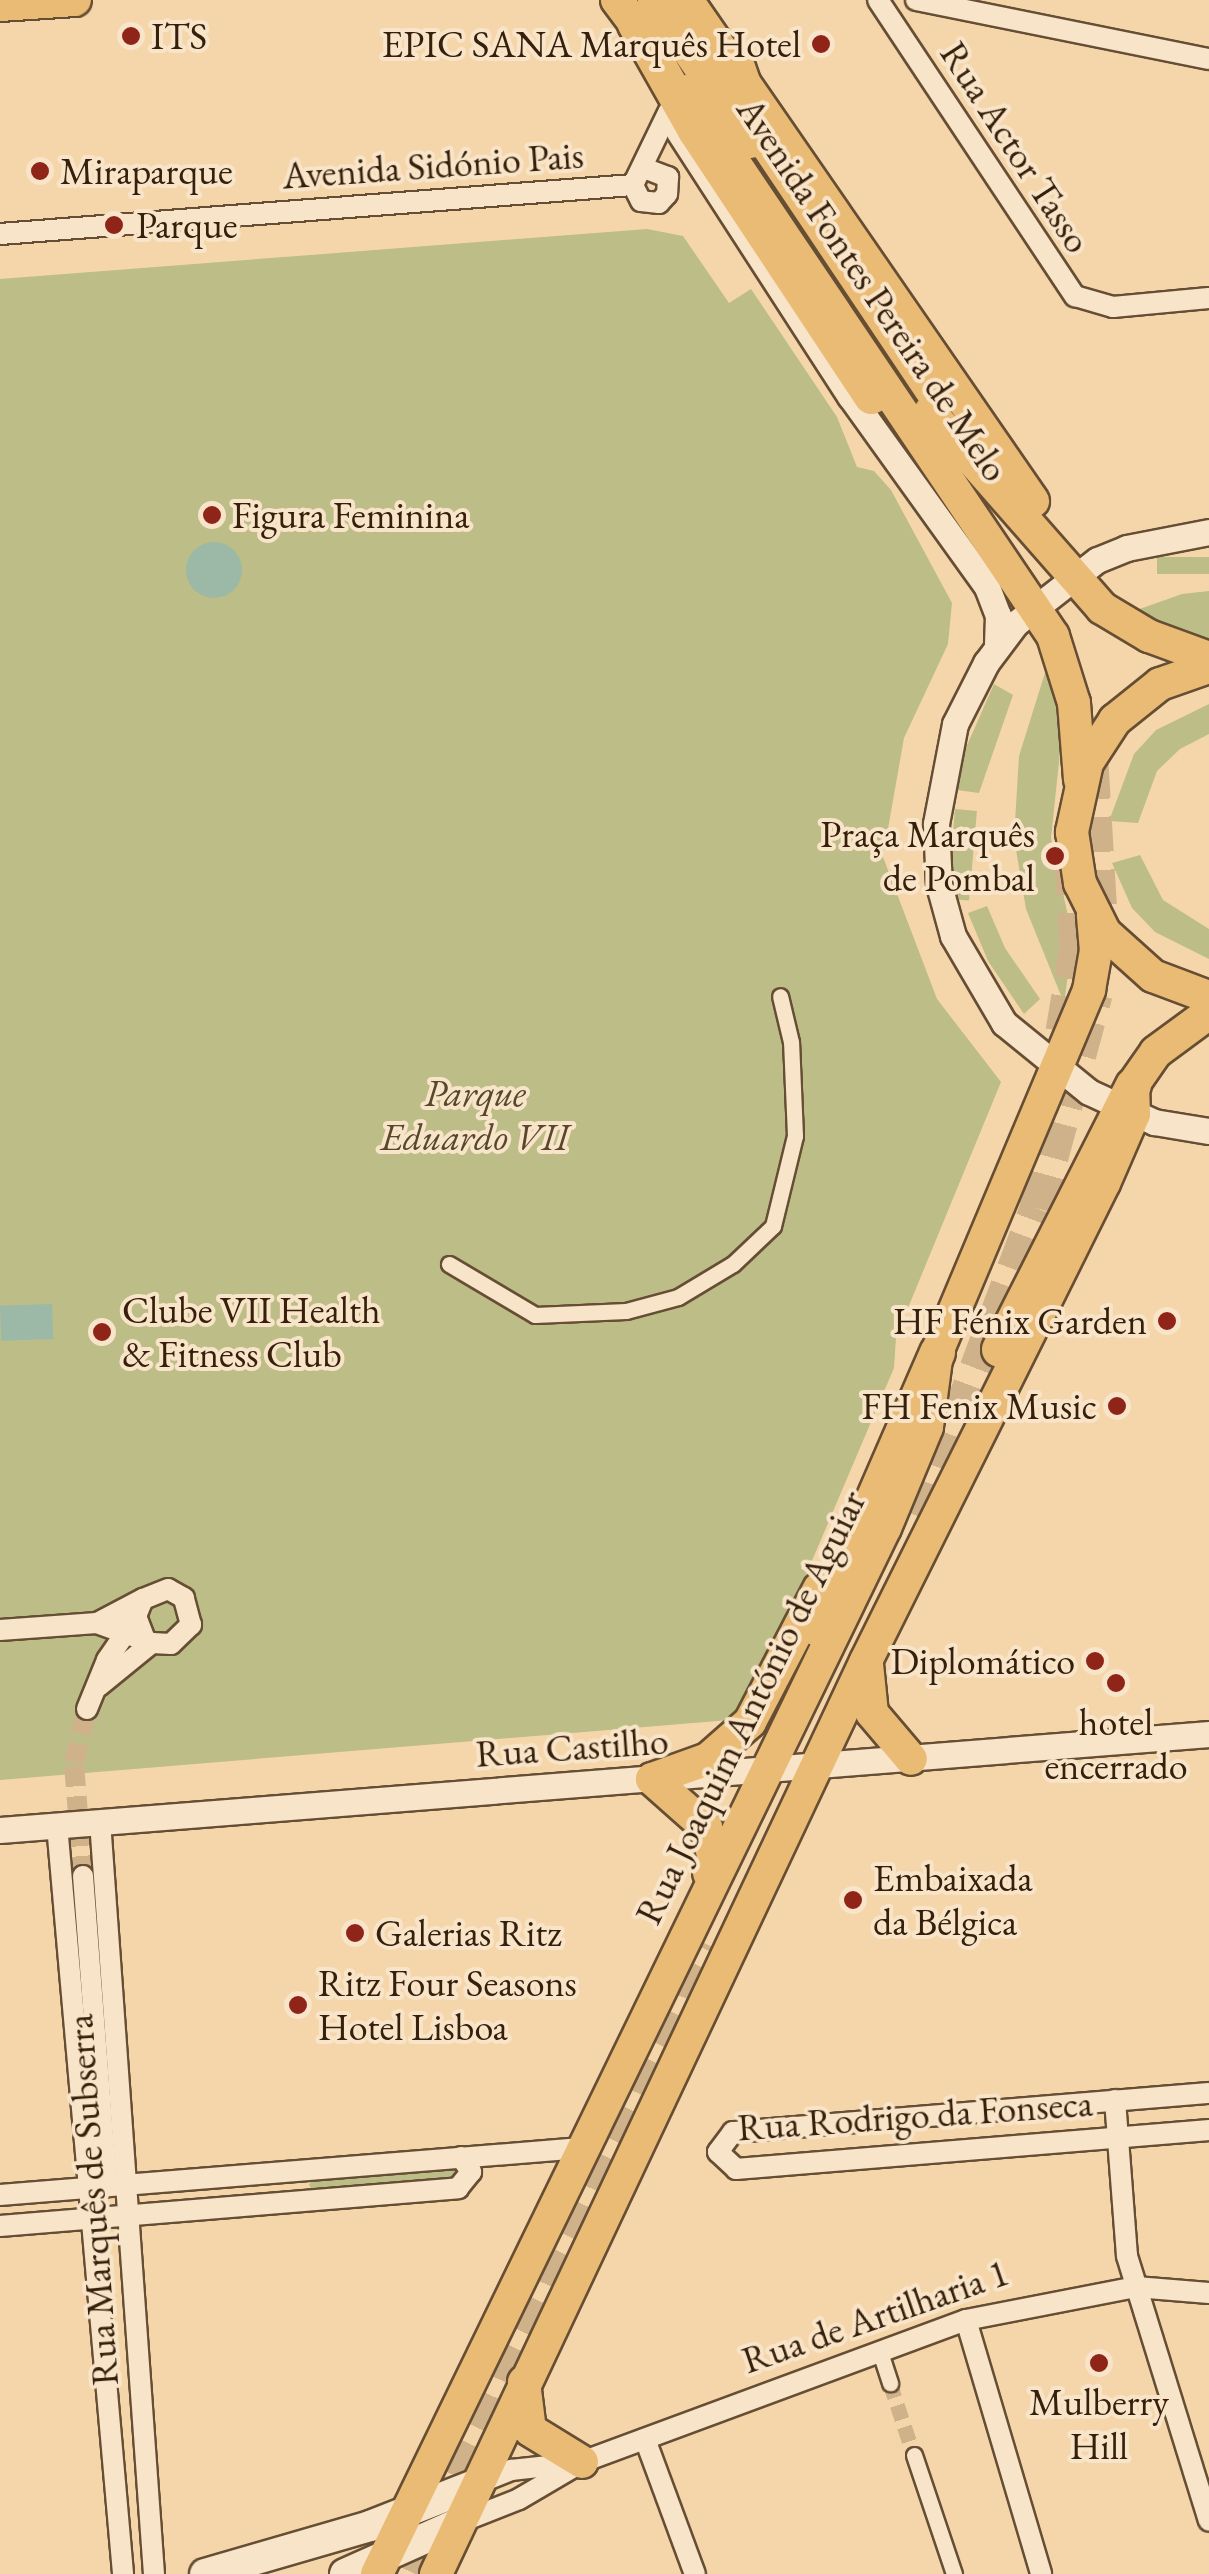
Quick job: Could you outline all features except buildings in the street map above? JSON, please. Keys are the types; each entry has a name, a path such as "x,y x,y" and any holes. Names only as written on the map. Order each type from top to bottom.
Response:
{"highway":[{"name":"Avenida Fontes Pereira de Melo","path":"635,8 652,58 871,396"},
{"path":"737,67 759,131 937,396"},
{"path":"999,1349 1128,1102"},
{"path":"817,1628 936,1352"}],"main road":[{"path":"0,5 75,0"},
{"name":"Avenida Fontes Pereira de Melo","path":"688,0 954,380 1074,574"},
{"path":"635,8 944,432 1102,608 1130,627 1209,658"},
{"name":"Avenida Fontes Pereira de Melo","path":"635,8 1058,646 1070,686 1080,780"},
{"path":"1209,667 1160,684 1130,705 1095,747 1080,780 1073,849 1093,915 1135,964 1172,986 1209,998"},
{"name":"Rua Joaquim António de Aguiar","path":"386,2569 406,2513 702,1895 788,1719 854,1596 921,1442 936,1352 1094,973 1093,915"},
{"path":"436,2574 480,2483 524,2376 866,1661 1018,1363 1128,1102 1156,1052 1209,1013"},
{"path":"652,1778 691,1768 735,1738 757,1714 889,1432 936,1352"},
{"path":"786,1659 788,1719"},
{"path":"866,1661 872,1713 911,1759"},
{"path":"652,1778 689,1806 710,1834 714,1858 702,1895"},
{"path":"524,2376 530,2430 582,2462"},
{"path":"205,2574 370,2526 480,2483"},
{"path":"345,2574 386,2569 461,2522"},
{"path":"370,2526 386,2569"}],"street":[{"name":"Rua Actor Tasso","path":"878,0 1064,286 1088,304 1113,306 1209,298"},
{"path":"916,0 1209,59"},
{"path":"652,58 668,111 708,184 806,331 987,587 998,614 997,647"},
{"name":"Avenida Sidónio Pais","path":"0,234 638,177 668,111"},
{"path":"1209,532 1127,548 1074,574 1034,606 997,647 947,748 936,824 939,885 974,980 1004,1023 1056,1070 1209,1132"},
{"path":"450,1264 536,1315 626,1312 678,1298 733,1264 772,1226 795,1136 792,1042 780,996"},
{"path":"97,1622 141,1625"},
{"path":"0,1630 97,1622 141,1625"},
{"path":"87,1710 97,1688 141,1625"},
{"name":"Rua Castilho","path":"0,1830 1209,1734"},
{"name":"Rua Marquês de Subserra","path":"100,1821 130,2185 126,2216 154,2574"},
{"name":"Rua Marquês de Subserra","path":"57,1825 85,2188 95,2218 123,2574"},
{"name":"Rua Marquês de Subserra","path":"83,1876 107,2186"},
{"name":"Rua Rodrigo da Fonseca","path":"1209,2093 734,2132 718,2152 736,2169 1209,2130"},
{"path":"1115,2100 1136,2287 1209,2521"},
{"path":"0,2195 581,2148"},
{"path":"0,2226 458,2188 471,2172 460,2157"},
{"path":"298,2171 301,2201"},
{"name":"Rua de Artilharia 1","path":"582,2462 966,2320 1136,2287 1209,2293"},
{"path":"966,2320 1042,2574"},
{"path":"880,2352 890,2384"},
{"path":"645,2439 696,2574"},
{"path":"914,2455 954,2574"},
{"path":"480,2483 511,2470 582,2462"},
{"path":"461,2522 519,2499 582,2462"}],"green space":[{"name":"Parque Eduardo VII","path":"647,229 683,236 729,303 751,289 837,417 857,467 874,471 891,490 952,603 948,644 904,738 883,857 937,999 1001,1082 896,1337 894,1368 763,1676 730,1720 0,1780 0,279"},
{"path":"1157,557 1209,557 1209,574 1157,574"},
{"path":"1209,591 1209,641 1134,611 1182,594"},
{"path":"1049,660 1061,743 1051,838 1073,939 1064,1003 1026,909 1014,838 1019,756"},
{"path":"994,684 1013,695 979,793 957,790 965,750"},
{"path":"1209,704 1209,734 1180,749 1157,771 1138,823 1109,821 1134,754 1156,730"},
{"path":"955,809 977,811 969,901 947,899"},
{"path":"1140,855 1163,900 1209,929 1209,959 1155,932 1132,908 1112,863"},
{"path":"987,906 1005,948 1040,999 1024,1014 988,961 968,913"},
{"path":"460,2166 461,2180 314,2192 309,2185 313,2178"}],"shaded area":[{"path":"214,542 234,550 242,570 234,590 214,598 194,590 186,570 194,550"},
{"path":"52,1304 53,1339 1,1341 0,1306"}],"tunnel":[{"path":"871,396 916,461"},
{"path":"1091,764 1101,932"},
{"path":"1063,1031 1077,947 1072,865"},
{"path":"921,1517 1037,1208 1095,994"},
{"path":"83,1876 74,1763 87,1709"},
{"path":"416,2574 714,1947"},
{"path":"890,2383 914,2455"}],"place":[{"name":"ITS","path":"131,36"},
{"name":"EPIC SANA Marquês Hotel","path":"821,44"},
{"name":"Miraparque","path":"40,171"},
{"name":"Parque","path":"114,225"},
{"name":"Figura Feminina","path":"212,515"},
{"name":"Praça Marquês de Pombal","path":"1055,856"},
{"name":"HF Fénix Garden","path":"1167,1321"},
{"name":"Clube VII Health & Fitness Club","path":"102,1332"},
{"name":"FH Fenix Music","path":"1117,1406"},
{"name":"Diplomático","path":"1095,1661"},
{"name":"hotel encerrado","path":"1116,1683"},
{"name":"Embaixada da Bélgica","path":"853,1900"},
{"name":"Galerias Ritz","path":"355,1933"},
{"name":"Ritz Four Seasons Hotel Lisboa","path":"298,2005"},
{"name":"Mulberry Hill","path":"1099,2363"}]}
